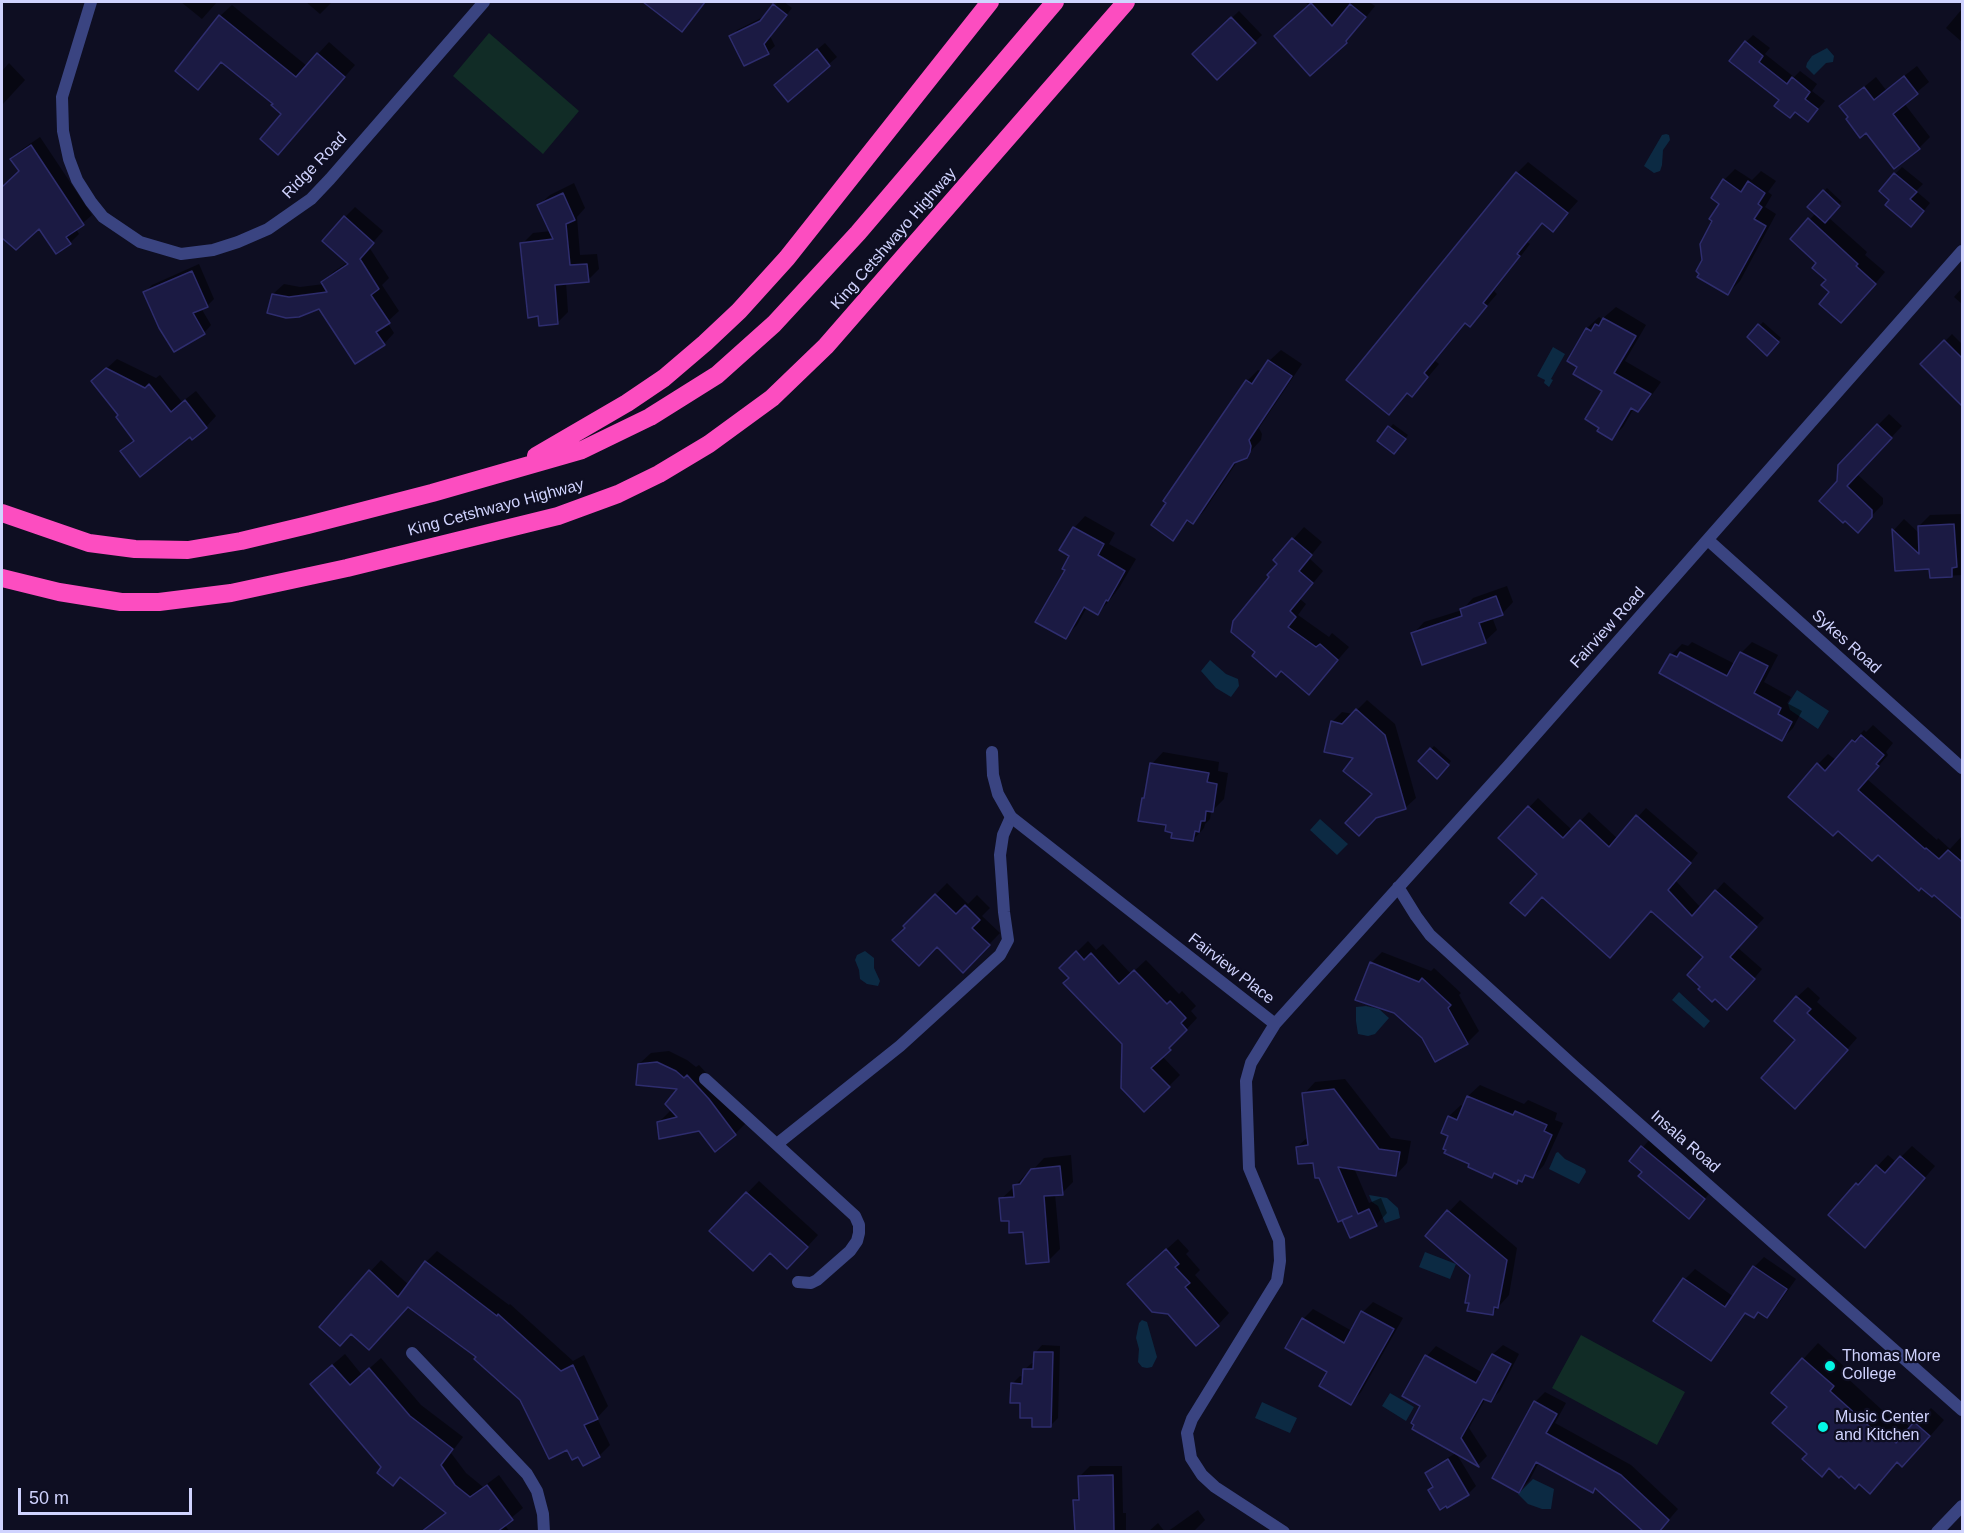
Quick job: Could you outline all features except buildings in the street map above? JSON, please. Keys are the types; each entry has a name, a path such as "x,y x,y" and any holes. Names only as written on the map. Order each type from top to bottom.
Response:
{"highway":[{"path":"513,469 627,404 689,357 739,311 787,258 990,2"},
{"name":"King Cetshwayo Highway","path":"2,513 89,543 135,549 189,549 241,541 308,525 432,493 582,450 650,417 717,375 774,324 858,233 1055,2"},
{"name":"King Cetshwayo Highway","path":"2,578 59,592 121,602 159,602 231,593 347,568 558,516 618,494 659,474 710,444 772,398 826,346 1126,2"}],"street":[{"name":"Ridge Road","path":"91,2 62,97 63,131 69,159 77,180 103,217 140,242 181,254 238,243 268,229 311,199 484,2"},
{"name":"Fairview Road","path":"1275,1024 1508,766 1962,251"},
{"name":"Sykes Road","path":"1708,540 1962,768"},
{"name":"Fairview Place","path":"992,752 993,775 998,794 1011,817 1275,1024 1251,1063 1246,1081 1250,1168 1279,1240 1280,1261 1277,1281 1192,1419 1187,1433 1191,1458 1202,1475 1215,1487 1284,1532"},
{"path":"777,1144 900,1046 1000,955 1008,940 1000,855 1011,817"},
{"name":"Insala Road","path":"1398,887 1416,916 1437,942 1962,1410"},
{"path":"705,1079 855,1216 859,1225 857,1241 841,1261 811,1283 798,1282"},
{"path":"412,1353 527,1474 537,1491 543,1514 544,1532"},
{"path":"1936,1532 1962,1506"}],"green space":[{"path":"489,33 579,111 543,154 453,76"},
{"path":"1581,1335 1685,1392 1657,1445 1552,1388"}],"water":[{"path":"1827,48 1834,56 1833,62 1826,63 1814,75 1806,67 1807,63 1812,56"},
{"path":"1662,135 1669,135 1670,140 1663,150 1660,171 1654,173 1644,166"},
{"path":"1553,347 1565,354 1549,387 1544,383 1545,380 1537,376"},
{"path":"1210,660 1226,674 1238,679 1239,686 1231,697 1216,688 1201,671"},
{"path":"1797,690 1829,711 1818,729 1790,710 1788,704"},
{"path":"1320,819 1348,844 1337,855 1310,830"},
{"path":"865,951 874,958 874,968 880,981 878,986 867,984 860,979 855,960 857,955"},
{"path":"1679,992 1710,1021 1704,1028 1672,1000"},
{"path":"1366,1006 1379,1009 1389,1018 1375,1034 1368,1036 1358,1034 1356,1021 1356,1007"},
{"path":"1558,1152 1565,1159 1585,1169 1586,1172 1579,1184 1549,1169"},
{"path":"1369,1195 1387,1198 1398,1208 1400,1218 1385,1223 1378,1206 1372,1202"},
{"path":"1425,1252 1456,1264 1450,1279 1419,1267"},
{"path":"1142,1320 1147,1322 1157,1357 1152,1367 1147,1368 1142,1367 1138,1362 1139,1349 1136,1338 1139,1323"},
{"path":"1390,1393 1414,1407 1406,1421 1382,1406"},
{"path":"1262,1402 1297,1418 1290,1433 1255,1418"},
{"path":"1533,1479 1554,1489 1551,1509 1542,1509 1528,1504 1518,1494"}],"place":[{"name":"Thomas More College","path":"1830,1366"},
{"name":"Music Center and Kitchen","path":"1823,1427"}]}
